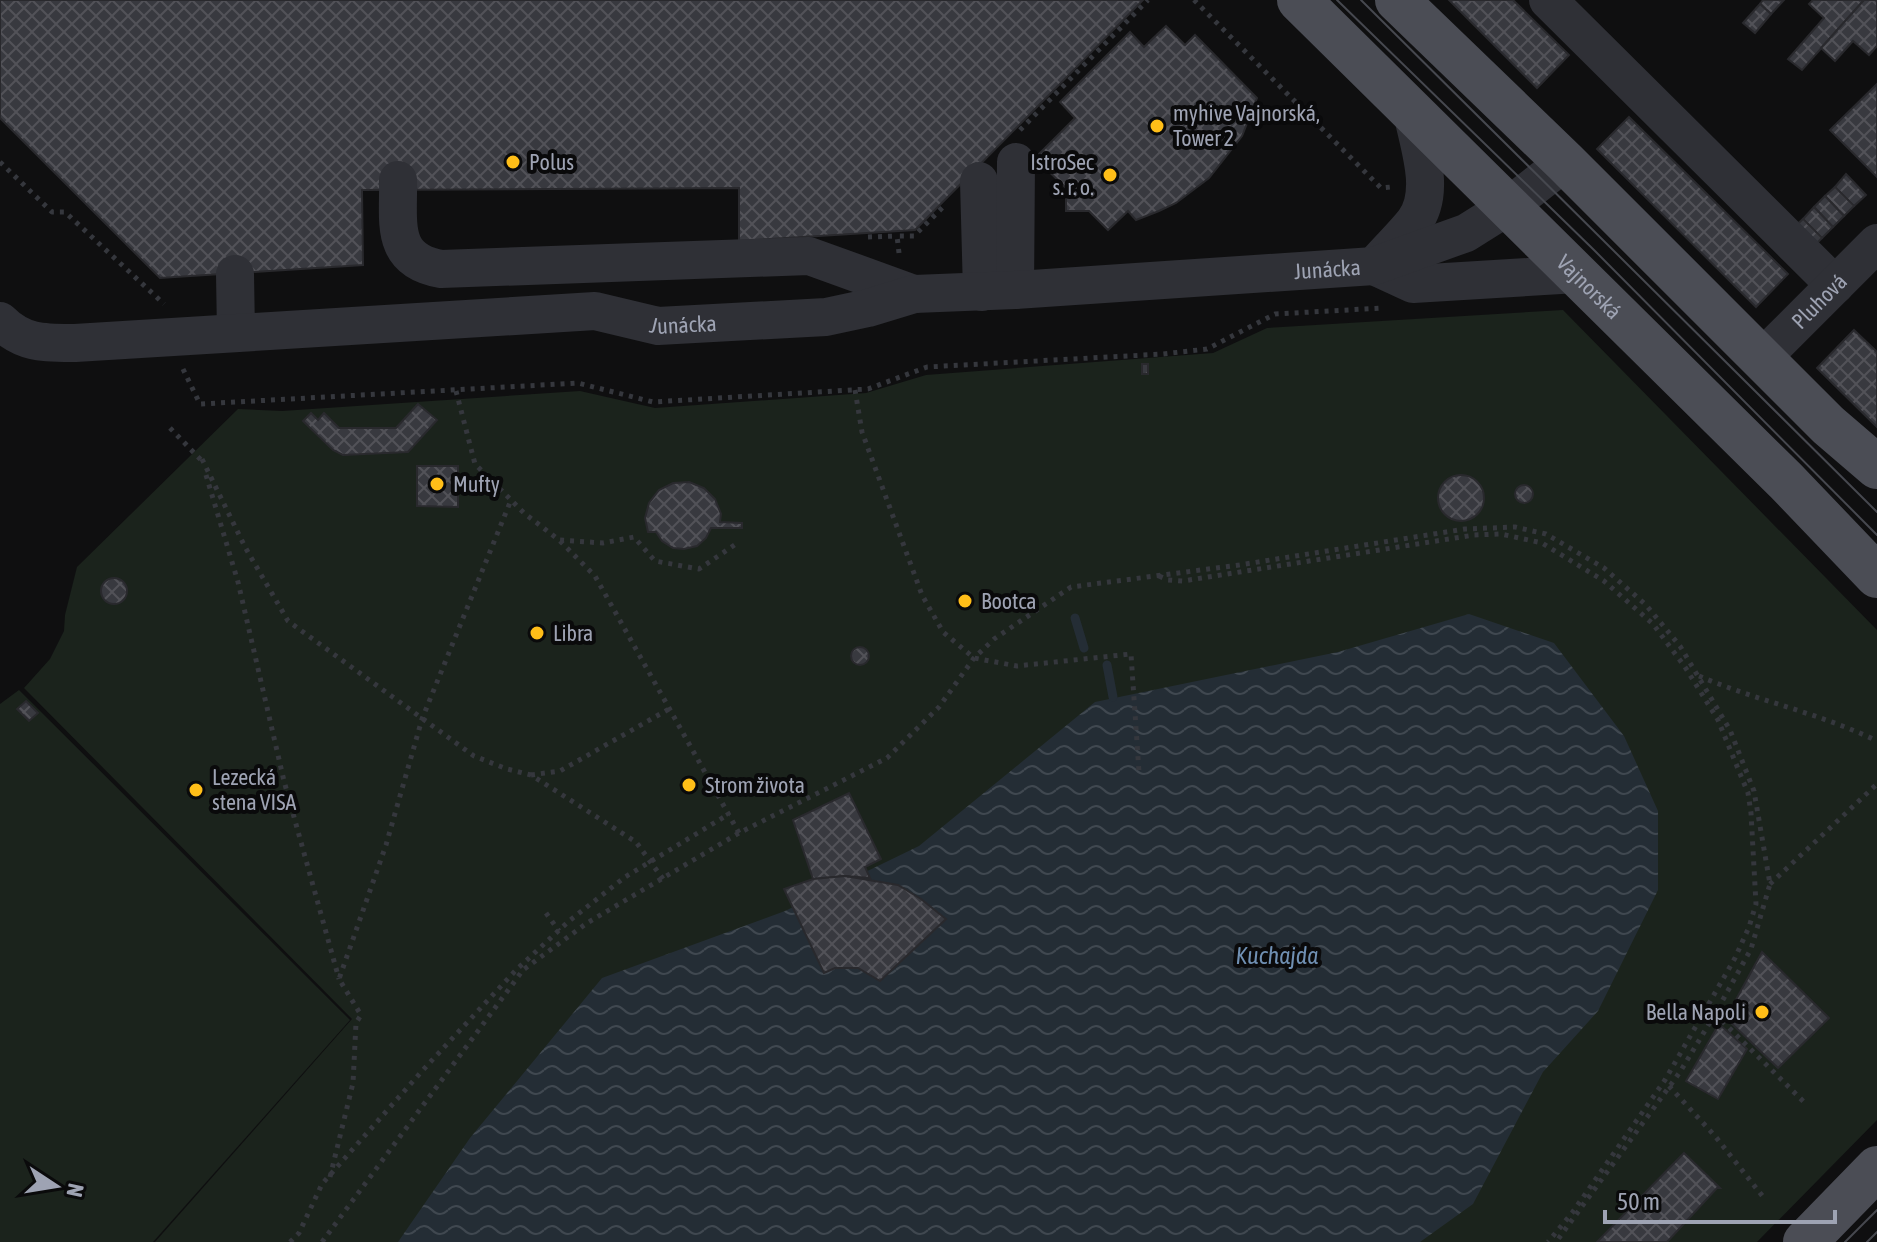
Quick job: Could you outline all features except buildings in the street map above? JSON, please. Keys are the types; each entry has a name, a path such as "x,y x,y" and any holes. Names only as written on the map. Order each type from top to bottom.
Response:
{"main road":[{"name":"Vajnorská","path":"1299,0 1786,481 1877,576"},
{"path":"1397,0 1565,162 1828,425 1877,467"},
{"path":"1805,1242 1877,1168"}],"street":[{"path":"1548,0 1835,285"},
{"name":"Junácka","path":"1374,266 1415,220 1423,202 1425,180 1412,111"},
{"path":"986,291 1013,151"},
{"name":"Junácka","path":"0,321 14,335 40,343 595,311 658,326 826,317 914,294 1374,266 1451,240 1509,206 1565,162"},
{"path":"390,180 399,236 412,259 423,266 441,269 809,264 914,294"},
{"path":"961,195 986,291"},
{"name":"Pluhová","path":"1761,359 1877,243"},
{"path":"809,264 823,284 826,317"},
{"name":"Junácka","path":"1374,266 1413,284 1577,274"},
{"path":"235,274 236,333"}],"path":[{"path":"1013,151 1128,17 1148,0"},
{"path":"1194,0 1381,188 1394,187"},
{"path":"0,162 52,212 65,212 163,303 183,337 183,373 200,404 578,383 653,402 868,389 927,367 1207,349 1275,314 1386,307"},
{"path":"868,237 898,239 914,236 961,195"},
{"path":"855,390 862,432 922,595 943,632 974,658 1017,666 1131,654 1139,772"},
{"path":"456,391 475,464 595,576 739,833"},
{"path":"170,428 202,459 245,547 288,621 474,756 531,775 636,842 663,879"},
{"path":"202,459 238,582 284,781 339,979 361,1015 356,1023 353,1083 330,1177"},
{"path":"339,979 386,845 422,719 511,500"},
{"path":"322,1242 523,970 587,923 739,833 887,758 939,707 974,658 994,639 1071,587 1465,529 1515,527 1546,534 1604,568 1646,605 1680,646 1730,730 1754,791 1770,884 1751,949 1715,1014 1669,1086 1556,1242"},
{"path":"1159,575 1168,580 1183,581 1474,535 1521,537 1542,543 1604,581 1653,624 1718,720 1748,793 1751,813 1756,904 1749,927 1730,968 1665,1080 1572,1213 1548,1242"},
{"path":"559,540 603,543 634,537 655,561 699,569 736,544"},
{"path":"1698,676 1741,694 1849,727 1877,741"},
{"path":"531,775 560,771 669,709"},
{"path":"1770,884 1877,784"},
{"path":"290,1242 299,1233 322,1184 516,970 625,877 729,814"},
{"path":"546,913 559,931"},
{"path":"1715,1014 1806,1104"},
{"path":"1669,1086 1715,1136 1764,1198"}],"shaded area":[{"path":"1563,310 1877,630 1877,1120 1757,1242 155,1242 352,1019 24,688 50,659 64,631 77,567 238,409 282,411 580,391 655,408 866,393 926,375 1213,353 1267,328"},
{"path":"19,690 350,1020 153,1242 0,1242 0,704"}],"water":[{"name":"Kuchajda","path":"1469,614 1554,643 1624,736 1658,811 1658,890 1598,1011 1543,1072 1473,1204 1420,1242 398,1242 470,1138 602,978 785,911 919,846 1095,702 1338,652"}],"waterway":[{"path":"1075,618 1084,648"},
{"path":"1107,665 1113,697"}],"tram line":[{"path":"1337,0 1594,250 1877,535"},
{"path":"1361,0 1877,512"},
{"path":"1845,1242 1877,1210"},
{"path":"1867,1242 1877,1232"}],"place":[{"name":"myhive Vajnorská, Tower 2","path":"1157,126"},
{"name":"Polus","path":"513,162"},
{"name":"IstroSec s. r. o.","path":"1110,175"},
{"name":"Mufty","path":"437,484"},
{"name":"Bootca","path":"965,601"},
{"name":"Libra","path":"537,633"},
{"name":"Strom života","path":"689,785"},
{"name":"Lezecká stena VISA","path":"196,790"},
{"name":"Bella Napoli","path":"1762,1012"}]}
